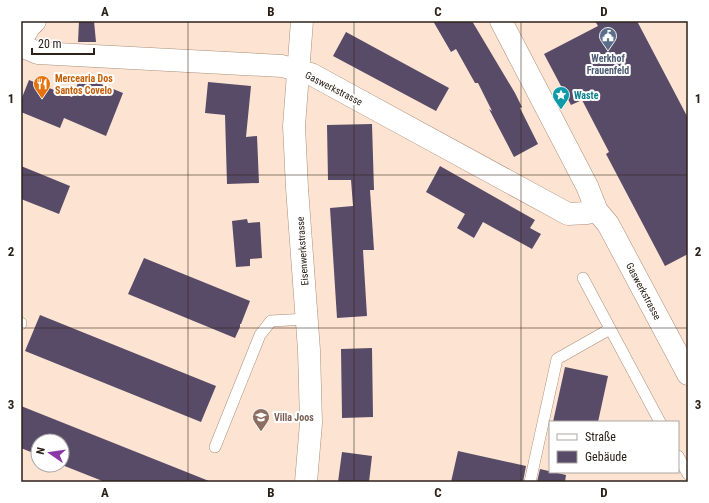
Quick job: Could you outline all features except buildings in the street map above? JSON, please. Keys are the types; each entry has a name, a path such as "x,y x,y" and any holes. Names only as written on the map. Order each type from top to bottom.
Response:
{"street":[{"path":"21,41 29,27 35,21"},
{"name":"Eisenwerkstrasse","path":"302,21 281,67 294,126 309,350 310,423 306,482"},
{"name":"Gaswerkstrasse","path":"501,21 587,186 597,211 608,224 688,374"},
{"name":"Gaswerkstrasse","path":"21,46 38,53 281,67 311,74 568,214 597,211"}],"lane":[{"path":"583,278 659,421"},
{"path":"215,447 260,336 271,321 307,319"},
{"path":"530,482 557,359 610,329"},
{"path":"679,458 688,474"}],"place":[{"name":"Werkhof Frauenfeld","path":"608,51"},
{"name":"Mercearia Dos Santos Covelo","path":"42,99"},
{"name":"Waste","path":"561,110"},
{"name":"Villa Joos","path":"261,432"}]}
